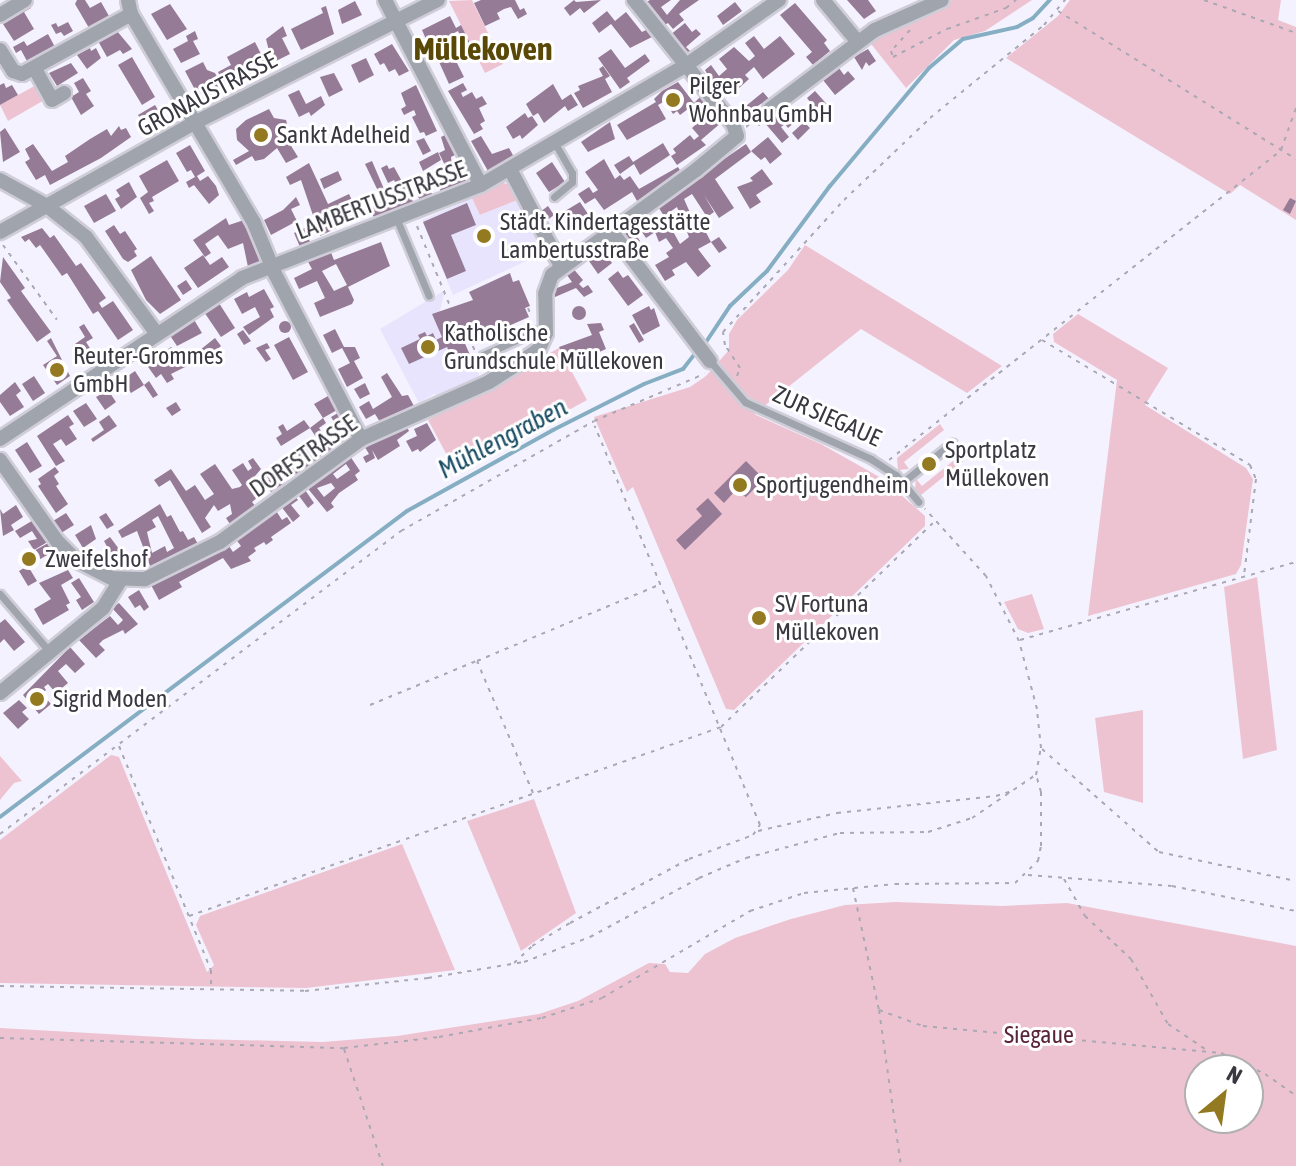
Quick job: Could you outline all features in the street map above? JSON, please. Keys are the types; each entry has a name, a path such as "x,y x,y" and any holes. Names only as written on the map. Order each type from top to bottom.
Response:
{"street":[{"path":"0,15 25,0"},
{"path":"385,0 481,185"},
{"name":"GRONAUSTRASSE","path":"0,232 196,122 438,0"},
{"path":"547,326 545,294 550,278 561,266 728,147 737,136 733,124 634,0"},
{"name":"LAMBERTUSSTRASSE","path":"0,439 213,295 272,266 481,185 685,66 779,0"},
{"path":"823,0 857,41"},
{"path":"770,109 857,41 942,0"},
{"path":"0,50 16,73 35,69 130,7 248,212 272,266 361,439"},
{"path":"35,69 52,100 64,93"},
{"path":"510,169 561,266"},
{"path":"0,180 69,221 100,252 157,334"},
{"name":"ZUR SIEGAUE","path":"612,232 714,366"},
{"name":"DORFSTRASSE","path":"121,579 145,579 220,542 361,439 511,369 539,349 547,326"},
{"path":"0,460 65,551 90,569 121,579 103,608 0,693"}],"lane":[{"path":"554,142 572,173 572,182 554,197"},
{"path":"397,220 429,296"},
{"path":"483,355 547,326"},
{"name":"ZUR SIEGAUE","path":"714,366 727,385 760,411 882,465 903,482 919,502"},
{"path":"903,482 952,443"},
{"path":"0,594 49,651"}],"path":[{"path":"916,23 892,48 893,57 947,29 1006,8 1016,0"},
{"path":"727,385 740,368 725,345 723,332 844,200 930,118 1065,0"},
{"path":"1204,0 1296,33"},
{"path":"1057,10 1296,159"},
{"path":"882,465 1281,150 1296,108"},
{"path":"744,129 770,109"},
{"path":"412,213 450,306"},
{"path":"0,241 57,320"},
{"path":"1041,339 1250,465 1256,479 1244,576"},
{"path":"0,834 201,679 401,531 594,424 594,421 645,396 706,373 714,366"},
{"path":"594,424 721,727 760,825 757,832"},
{"path":"0,1038 344,1048 439,1037 542,1018 602,998 750,911 804,893 853,887 1015,883 1027,875 1038,861 1041,846 1041,792 1036,775 1041,748 1037,709 1019,641 986,576 919,502"},
{"path":"189,916 721,727 936,520"},
{"path":"1019,641 1296,562"},
{"path":"370,705 661,584"},
{"path":"477,661 533,795"},
{"path":"118,745 211,970 210,991"},
{"path":"1041,748 1159,852 1296,881"},
{"path":"0,986 210,991 331,990 513,964 590,937 699,878 746,858 840,833 928,832 972,818 1036,775"},
{"path":"513,964 538,943 675,866 757,832 837,813 996,796 1018,788"},
{"path":"1027,875 1172,886 1296,911"},
{"path":"1063,878 1085,916 1131,959 1168,1024 1212,1052"},
{"path":"853,887 879,1010 901,1166"},
{"path":"879,1010 923,1026 1221,1053 1265,1074 1296,1096"},
{"path":"344,1048 383,1166"}],"shaded area":[{"name":"Städt. Kindertagesstätte Lambertusstraße","path":"472,198 481,215 520,199 548,251 453,295 422,220"},
{"name":"Katholische Grundschule Müllekoven","path":"445,290 440,311 451,334 459,331 481,379 439,397 434,394 419,403 380,329"}],"green space":[{"path":"472,0 503,64 485,73 449,1"},
{"path":"952,0 1032,0 985,31 954,40 906,88 868,40"},
{"path":"1070,0 1281,0 1278,20 1296,27 1296,220 1240,185 1230,194 1006,58 1058,16"},
{"path":"38,84 46,99 8,121 0,105"},
{"path":"501,182 513,186 520,199 480,215 472,198"},
{"name":"SV Fortuna Müllekoven","path":"805,245 1002,366 967,393 861,329 763,407 741,391 734,395 756,415 821,444 883,479 925,516 925,526 734,710 726,709 633,487 627,492 594,417 690,387 706,376 729,350 729,334 737,320 788,270"},
{"path":"1078,314 1168,368 1145,405 1246,468 1253,479 1241,565 1236,574 1088,616 1117,380 1054,342 1053,334"},
{"path":"559,348 587,400 456,472 428,420"},
{"path":"940,424 944,430 904,462 909,469 898,470 897,458"},
{"path":"963,453 967,458 921,495 915,489 916,479 922,486"},
{"path":"1257,577 1277,750 1243,759 1224,587"},
{"path":"1032,594 1044,629 1028,633 1018,629 1004,602"},
{"path":"1143,710 1143,803 1104,792 1095,718"},
{"path":"111,755 119,757 207,972 214,965 196,925 200,916 402,844 455,970 306,988 0,983 0,840"},
{"path":"0,756 22,781 14,783 0,800"},
{"path":"534,799 576,913 521,951 467,821"},
{"name":"Siegaue","path":"896,902 1002,906 1067,903 1296,946 1296,1166 0,1166 0,1028 196,1039 323,1042 397,1036 539,1014 578,1001 649,963 665,964 670,972 688,973 705,954 735,938 845,905"}],"building":[{"path":"77,0 85,0 90,8 101,2 109,16 89,28 75,4"},
{"path":"481,0 515,0 520,10 524,8 527,14 518,19 511,7 504,9 497,13 500,19 485,26 474,3"},
{"path":"574,0 601,0 584,13 580,8 570,16 564,8"},
{"path":"650,0 671,0 661,7 667,15 680,0 699,0 679,14 684,20 673,29 668,23 663,26 645,3"},
{"path":"847,0 868,0 876,11 864,19"},
{"path":"355,1 362,15 342,24 338,10"},
{"path":"735,2 742,11 723,25 717,16"},
{"path":"28,3 31,8 24,12 34,29 14,41 3,24 19,14 17,10"},
{"path":"795,3 827,40 824,43 830,51 813,65 806,57 812,52 780,15"},
{"path":"170,4 187,29 167,40 151,14"},
{"path":"326,6 334,34 301,50 291,29 323,13 321,8"},
{"path":"607,11 615,21 626,12 642,32 646,30 652,37 630,48 611,24 599,33 592,23"},
{"path":"450,16 456,28 461,25 470,43 465,45 458,31 429,46 422,30"},
{"path":"68,22 73,31 64,36 61,32 56,34 51,25 56,23 58,27"},
{"path":"685,23 692,32 696,29 701,34 686,47 690,51 684,55 670,35"},
{"path":"283,26 287,36 282,38 290,54 272,63 266,39"},
{"path":"117,31 132,49 123,54 120,50 107,57 98,41"},
{"path":"195,31 198,39 193,41 200,54 181,63 173,49 188,41 186,36"},
{"path":"48,34 55,47 28,63 21,50 16,53 13,47 24,41 27,46"},
{"path":"754,36 764,49 780,36 795,54 763,79 754,67 745,75 749,79 737,90 733,85 720,97 705,70 711,65 719,76 727,69 719,59 734,47 749,61 755,56 745,43"},
{"path":"255,42 267,66 246,80 241,68 234,71 236,76 223,82 218,72 231,65 227,57"},
{"path":"392,44 409,71 399,76 395,69 389,72 384,63 380,65 374,54"},
{"path":"90,48 91,51 96,48 101,58 87,69 77,55"},
{"path":"444,49 451,63 456,61 464,77 449,84 435,53"},
{"path":"611,49 625,68 645,54 650,61 627,78 630,82 620,89 598,58"},
{"path":"868,49 876,61 869,66 866,62 862,70 854,57"},
{"path":"132,57 155,97 142,105 118,65"},
{"path":"366,58 374,75 359,83 351,65"},
{"path":"203,62 207,70 215,73 224,90 201,101 185,71"},
{"path":"71,63 78,73 57,86 49,73"},
{"path":"603,66 610,76 605,79 612,92 583,108 574,93 580,90 578,86 603,76 599,69"},
{"path":"839,68 844,75 848,71 855,79 835,95 823,80"},
{"path":"334,73 343,90 329,97 320,77"},
{"path":"83,78 91,91 86,94 94,106 81,115 71,97 79,92 74,83"},
{"path":"678,82 694,103 701,96 722,122 701,140 706,145 677,165 671,156 676,153 673,149 690,135 694,140 699,136 692,128 704,117 698,111 693,115 688,109 680,115 677,111 673,114 665,101 658,105 666,119 627,140 617,125 656,102 654,99 662,91"},
{"path":"4,83 6,88 12,85 18,95 0,105 0,85"},
{"path":"463,83 467,90 461,93 463,97 472,92 476,99 482,96 487,104 479,108 485,121 480,124 483,129 474,134 448,91"},
{"path":"553,84 562,100 571,94 578,105 568,111 565,106 544,123 538,113 533,116 526,104"},
{"path":"416,85 437,131 426,136 424,132 420,133 412,117 416,115 414,110 404,115 401,109 406,106 401,93"},
{"path":"299,90 306,104 321,96 325,105 311,116 309,112 299,117 288,95"},
{"path":"815,91 832,110 814,124 805,113 813,106 807,98"},
{"path":"763,92 769,99 748,112 753,117 743,125 735,115"},
{"path":"155,105 166,123 149,133 138,115"},
{"path":"785,107 796,121 788,128 785,124 781,127 789,137 782,143 764,122 759,126 756,122 768,111 773,117"},
{"name":"Sankt Adelheid","path":"269,109 274,118 286,120 288,127 283,133 298,157 286,163 277,148 264,159 255,161 252,156 236,165 233,160 249,151 237,140 236,129 246,120"},
{"path":"525,113 528,118 532,116 538,125 522,139 520,135 513,139 506,127"},
{"path":"610,122 615,139 588,152 581,142"},
{"path":"804,122 810,128 798,140 792,133"},
{"path":"119,126 121,130 126,128 131,137 101,158 50,185 45,175 36,180 25,162 30,159 25,149 33,144 52,171 68,162 65,156 90,139 107,129 111,136"},
{"path":"5,128 20,152 3,162 0,132"},
{"path":"449,133 459,153 451,157 452,165 456,174 461,171 467,183 442,194 433,176 440,173 445,183 452,180 439,153 445,150 441,137"},
{"path":"481,136 492,154 509,148 514,157 488,171 471,141"},
{"path":"768,137 782,154 770,164 765,157 761,160 751,151"},
{"path":"424,138 431,151 423,155 416,141"},
{"path":"663,143 670,155 640,175 634,164 620,174 614,165 629,156 633,162"},
{"path":"746,144 751,152 715,179 734,208 719,218 704,195 714,212 707,217 692,194 684,199 695,224 700,221 711,242 698,249 711,266 698,277 686,262 672,270 675,275 665,281 655,265 669,257 666,253 673,248 666,238 659,242 655,232 646,238 640,229 634,232 640,241 630,248 624,229 646,212 653,227 666,219 680,244 689,237 677,207 664,216 657,205"},
{"path":"190,145 205,171 197,176 200,181 208,176 219,195 209,204 194,185 189,188 186,182 195,177 191,170 187,172 176,153"},
{"path":"438,152 441,160 423,171 419,162"},
{"path":"604,159 615,179 620,175 624,180 630,176 639,189 678,167 683,175 637,201 632,192 604,210 595,198 585,204 578,194 589,187 593,193 598,190 585,172"},
{"path":"167,160 179,181 152,197 154,201 149,203 154,211 149,214 140,198 148,192 139,176"},
{"path":"372,161 384,189 378,191 365,164"},
{"path":"552,162 565,182 549,192 536,173"},
{"path":"309,163 328,204 349,194 358,213 350,216 347,223 320,236 301,180 290,185 286,177"},
{"path":"387,165 389,169 394,167 415,205 374,218 369,205 394,194 397,201 403,198 394,180 388,183 381,168"},
{"path":"762,169 773,184 756,195 761,202 750,209 737,187 753,181 750,178"},
{"path":"338,171 342,180 324,189 320,179"},
{"path":"419,175 423,188 428,186 434,198 421,203 410,179"},
{"path":"129,182 137,197 121,209 115,199 120,196 116,190"},
{"path":"106,194 116,211 94,223 84,206"},
{"path":"296,197 300,205 291,209 297,221 271,235 264,220 283,210"},
{"path":"1290,198 1296,201 1290,214 1283,210"},
{"path":"580,202 592,220 577,230 565,219 568,217 565,211"},
{"path":"467,203 476,225 451,235 466,271 447,279 423,222"},
{"path":"548,206 554,215 546,221 540,212"},
{"path":"226,218 229,225 244,220 261,262 248,267 243,243 228,249 218,235 205,244 211,253 205,257 193,240"},
{"path":"114,225 120,234 125,231 137,249 134,251 137,256 128,262 105,231"},
{"path":"42,228 50,238 54,235 76,266 81,263 106,298 99,303 102,308 113,301 133,330 118,340 98,311 93,314 67,273 62,276 40,245 36,248 29,239 25,242 21,237"},
{"path":"305,228 310,242 300,247 294,233"},
{"path":"719,237 727,248 719,253 711,242"},
{"path":"381,242 390,266 348,287 354,300 352,304 320,317 314,303 325,298 317,281 299,289 294,278 312,269 307,260 330,250 334,260","holes":["336,264 347,285 334,291 322,271"]},
{"path":"603,250 612,263 598,274 589,261"},
{"path":"203,255 210,265 222,257 229,267 198,288 184,268"},
{"path":"151,256 181,300 160,314 146,300 131,270"},
{"path":"3,257 25,288 21,291 51,332 37,342 7,300 11,298 0,282"},
{"path":"571,266 583,280 579,284 583,288 588,285 593,292 584,297 576,288 555,297 552,290 572,282 564,271"},
{"path":"618,271 623,278 628,275 643,295 628,306 608,279"},
{"path":"510,273 513,282 519,280 530,306 525,308 529,317 475,341 472,335 463,339 470,355 454,363 447,347 409,364 401,348 420,339 418,335 425,332 427,336 433,333 436,340 442,337 432,314 473,300 469,292"},
{"path":"186,280 192,289 183,295 177,286"},
{"path":"264,289 274,307 270,309 274,317 249,335 243,327 260,317 255,307 242,314 234,299 247,292 249,297"},
{"path":"217,300 235,328 221,337 202,309"},
{"path":"579,306 586,313 579,320 572,313"},
{"path":"649,306 651,310 654,308 660,326 643,335 632,315"},
{"path":"193,318 202,333 177,346 169,334"},
{"path":"280,322 290,322 290,332 280,332"},
{"path":"601,323 604,330 599,332 606,349 568,366 559,347 592,335 587,324"},
{"path":"634,323 644,340 639,343 629,326"},
{"path":"84,324 93,338 86,342 95,356 83,363 72,346 85,337 79,327"},
{"path":"335,329 344,347 355,347 360,358 354,361 363,378 347,387 338,369 350,363 342,348 332,353 323,335"},
{"path":"243,330 251,341 244,345 237,334"},
{"path":"289,337 308,372 293,380 274,345"},
{"name":"Reuter-Grommes GmbH","path":"51,338 70,376 57,385 43,365 57,356 47,341"},
{"path":"215,338 221,346 206,358 200,350"},
{"path":"267,343 270,348 265,350 271,359 266,362 256,348"},
{"path":"171,347 176,353 180,350 186,353 193,363 171,374 174,379 167,383 161,374 156,378 146,364 158,355 165,365 170,362 164,352"},
{"path":"135,371 144,385 131,393 122,380"},
{"path":"387,373 402,396 408,395 414,406 380,422 375,414 366,419 359,407 369,401 373,409 392,397 381,377"},
{"path":"34,376 45,393 33,401 22,384"},
{"path":"149,381 158,395 153,398 144,385"},
{"path":"15,382 21,391 16,395 24,407 10,416 0,402 0,395"},
{"path":"365,383 370,394 360,399 354,389"},
{"path":"108,390 116,402 105,410 96,397"},
{"path":"328,396 337,410 323,418 314,404"},
{"path":"176,402 181,410 172,416 166,408"},
{"path":"86,403 97,419 84,427 73,411"},
{"path":"338,413 353,437 327,454 310,428 323,418 326,423 319,428 330,444 341,433 331,417"},
{"path":"68,415 74,424 69,427 77,439 66,446 61,439 53,444 65,461 56,466 37,436"},
{"path":"109,415 117,426 93,442 91,439 104,430 99,422"},
{"path":"304,420 310,428 281,446 276,438 282,434 278,427 283,424 287,431"},
{"path":"427,423 436,440 420,452 418,449 412,452 406,441 417,436 414,429"},
{"path":"406,425 409,431 397,440 400,446 378,460 372,450 375,458 366,463 363,457 369,454 363,444"},
{"path":"309,438 321,456 301,475 299,472 290,478 284,470 300,460 297,452 307,447 304,442"},
{"path":"27,442 42,466 30,473 15,450"},
{"path":"348,453 360,471 355,475 358,480 339,493 331,503 334,507 327,512 305,485","holes":["346,464 350,470 337,479 333,474","331,483 335,488 324,497 317,488"]},
{"path":"253,458 261,469 249,483 258,497 252,502 258,509 232,527 226,518 232,514 230,504 218,511 214,505 205,518 211,527 202,533 170,480 159,487 154,480 171,469 186,491 195,485 205,500 214,494 200,474 215,464 232,489 240,487 242,485 232,470 243,463 248,471 252,468 248,461"},
{"name":"Sportjugendheim","path":"746,461 764,479 746,497 735,491 724,503 714,493"},
{"path":"55,467 59,472 54,476 59,484 56,486 68,504 56,513 38,486 41,484 38,479"},
{"path":"274,467 285,483 271,492 263,483 269,480 265,473"},
{"path":"303,487 314,503 308,508 296,492"},
{"path":"294,495 298,500 291,505 300,516 293,522 280,505"},
{"path":"708,498 722,514 685,550 676,540 702,516 696,509"},
{"path":"160,504 167,517 171,515 180,532 183,531 188,540 194,537 198,544 151,568 148,561 134,566 132,557 145,552 137,531 122,538 118,531","holes":["158,516 174,548 167,552 165,546 152,553 147,532 156,527 152,520"]},
{"path":"16,505 23,517 11,525 14,530 3,536 0,509 3,514"},
{"path":"275,509 282,520 287,517 291,523 271,537 273,540 266,545 264,542 254,548 256,551 248,557 251,561 231,569 223,558 179,582 182,587 159,600 151,585 227,543 233,552 241,546 234,537"},
{"path":"66,513 74,525 61,533 53,521"},
{"path":"106,513 114,525 107,529 99,517"},
{"path":"35,519 49,541 34,550 28,541 37,539 32,531 20,538 15,531"},
{"path":"91,525 96,539 83,548 75,535"},
{"path":"110,537 125,557 122,569 108,566 111,554 104,541"},
{"path":"50,542 63,560 58,565 49,554 28,566 37,581 28,586 19,571 24,568 19,559"},
{"path":"68,570 73,578 61,585 70,603 66,605 69,610 43,625 34,609 51,599 39,583"},
{"path":"79,578 94,602 82,610 76,600 81,597 71,583"},
{"path":"139,590 149,607 144,611 140,605 135,608 128,597"},
{"path":"119,603 138,624 125,634 123,630 103,640 99,644 105,650 96,658 79,640 110,616 118,625 123,620 112,608"},
{"path":"5,619 25,642 14,651 4,639 0,643 0,623"},
{"path":"70,647 85,664 75,673 66,664 58,671 68,683 56,693 48,684 44,687 46,690 42,694 51,704 39,714 23,695"},
{"path":"19,700 27,708 22,712 29,719 18,729 3,713"}],"waterway":[{"name":"Mühlengraben","path":"704,345 730,306 767,271 830,186 929,68 963,39 1017,27 1033,18 1050,0"},
{"name":"Mühlengraben","path":"0,817 407,511 553,430 644,384 683,369 697,351"}],"place":[{"name":"Pilger Wohnbau GmbH","path":"673,100"},
{"name":"Sankt Adelheid","path":"261,135"},
{"name":"Städt. Kindertagesstätte Lambertusstraße","path":"484,236"},
{"name":"Katholische Grundschule Müllekoven","path":"428,347"},
{"name":"Reuter-Grommes GmbH","path":"57,370"},
{"name":"Sportplatz Müllekoven","path":"929,464"},
{"name":"Sportjugendheim","path":"740,485"},
{"name":"Zweifelshof","path":"29,559"},
{"name":"SV Fortuna Müllekoven","path":"759,618"},
{"name":"Sigrid Moden","path":"37,699"}],"district":[{"name":"Müllekoven","path":"483,49"}]}
